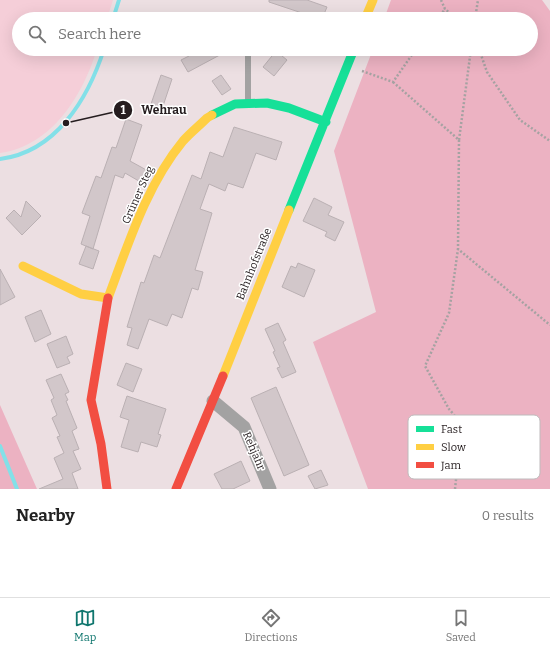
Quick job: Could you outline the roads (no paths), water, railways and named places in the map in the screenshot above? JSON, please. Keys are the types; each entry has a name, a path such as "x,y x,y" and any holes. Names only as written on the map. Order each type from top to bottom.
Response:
{"street":[{"path":"369,12 373,0"},
{"name":"Bahnhofstraße","path":"176,489 213,401 352,56"},
{"name":"Grüner Steg","path":"107,489 101,444 91,400 108,298 153,187 171,156 183,140 200,124 220,111 233,106 248,103 267,103 326,122"},
{"path":"23,266 81,294 108,298"},
{"name":"Rehjahr","path":"213,401 244,427 270,489"}],"lane":[{"path":"248,56 248,103"}],"waterway":[{"path":"115,12 119,0"},
{"path":"0,159 20,154 38,146 67,120 79,104 89,86 101,56"},
{"path":"0,446 17,489"}],"place":[{"name":"Wehrau","path":"66,123"}]}
